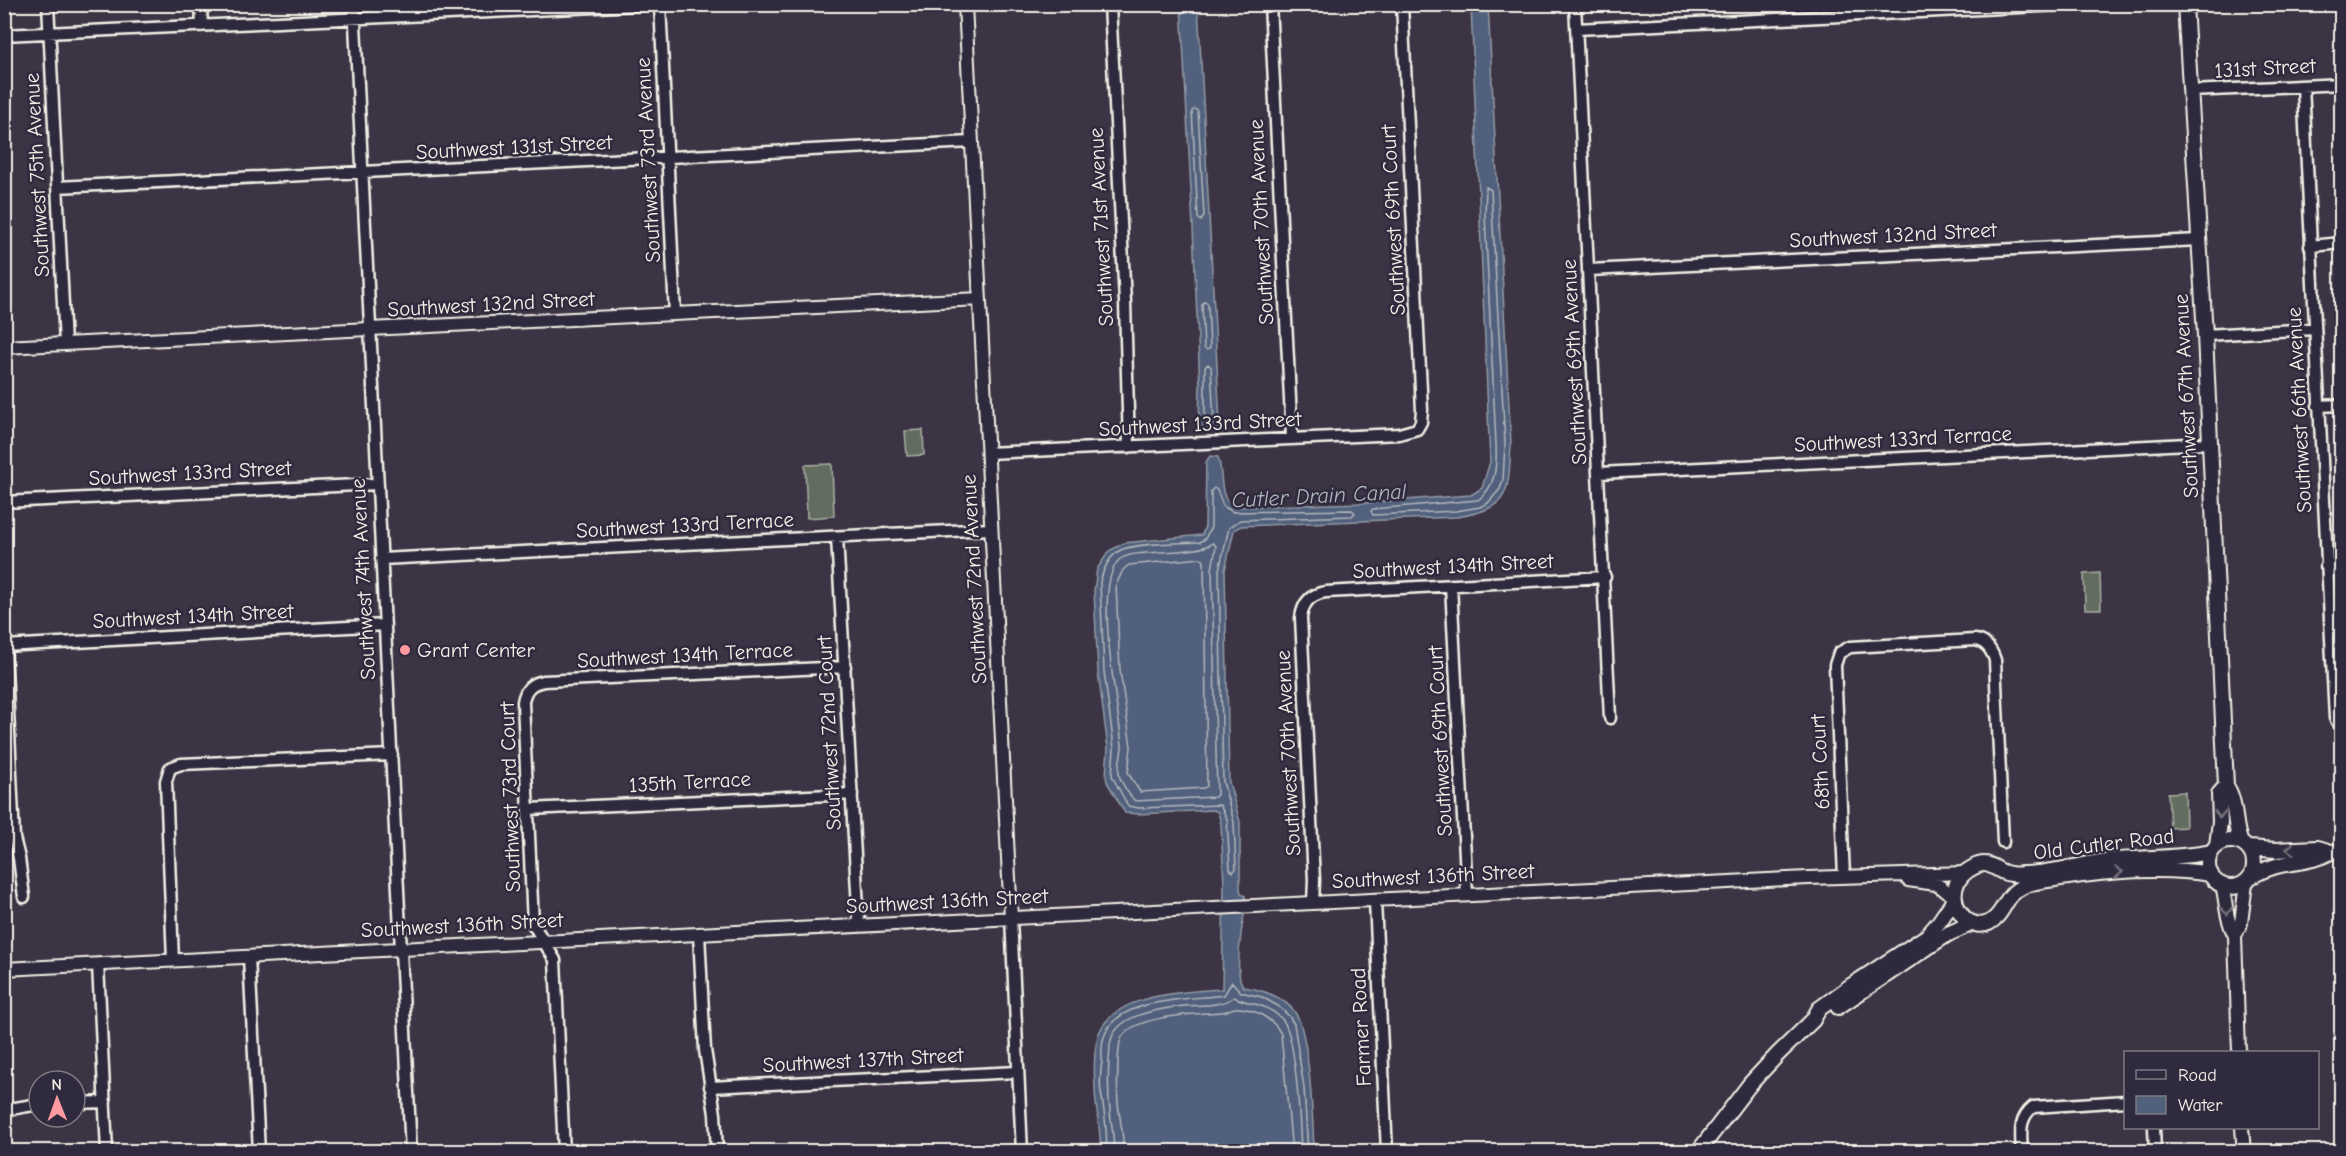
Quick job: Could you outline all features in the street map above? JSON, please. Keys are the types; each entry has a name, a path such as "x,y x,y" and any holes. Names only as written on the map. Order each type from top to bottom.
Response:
{"main road":[{"name":"Southwest 67th Avenue","path":"2185,4 2205,335 2226,786 2232,794 2236,829 2245,846"},
{"name":"Southwest 67th Avenue","path":"2214,848 2220,824 2219,794 2226,786"},
{"name":"Old Cutler Road","path":"1965,873 1976,865 1986,864 1996,866 2002,872 2023,874 2214,848 2228,841 2245,846"},
{"path":"2245,846 2276,850 2318,848 2336,852"},
{"path":"2245,846 2255,863 2249,880"},
{"path":"2214,848 2208,865 2211,874 2222,884 2237,885 2270,866 2320,858 2336,852"},
{"name":"Old Cutler Road","path":"1813,1020 1825,1017 1948,934 1973,923 1995,919 2013,892 2026,885 2077,876 2158,870 2211,874"},
{"path":"2002,872 2006,881 2006,902"},
{"path":"1698,1152 1750,1084 1813,1020 1819,1009 1927,936 1940,922 1954,898 1959,879 1965,873"},
{"path":"1954,898 1962,917 1973,923"}],"street":[{"name":"Southwest 75th Avenue","path":"48,4 65,344"},
{"path":"201,4 202,26"},
{"name":"Southwest 74th Avenue","path":"354,4 411,1152"},
{"path":"4,35 660,4"},
{"name":"Southwest 73rd Avenue","path":"660,4 675,314"},
{"name":"Southwest 72nd Avenue","path":"965,4 1022,1152"},
{"name":"Southwest 71st Avenue","path":"1110,4 1125,302 1129,447"},
{"name":"Southwest 70th Avenue","path":"1270,4 1292,438"},
{"name":"Southwest 69th Court","path":"1402,4 1422,410 1421,422 1414,431"},
{"name":"Southwest 69th Avenue","path":"1575,4 1605,577 1610,718"},
{"path":"1577,29 1970,7 2081,4"},
{"name":"131st Street","path":"2190,92 2342,84"},
{"name":"Southwest 66th Avenue","path":"2303,86 2334,718 2342,730"},
{"name":"Southwest 131st Street","path":"57,187 667,159 972,142"},
{"name":"Southwest 132nd Street","path":"1589,270 2199,240"},
{"path":"2310,246 2342,243"},
{"name":"Southwest 132nd Street","path":"4,347 980,299"},
{"path":"2205,335 2314,329"},
{"path":"2318,406 2342,405"},
{"name":"Southwest 133rd Street","path":"987,453 1399,434 1414,431"},
{"name":"Southwest 133rd Terrace","path":"1599,473 2209,443"},
{"name":"Southwest 133rd Street","path":"4,502 378,484"},
{"name":"Southwest 133rd Terrace","path":"381,559 991,529"},
{"name":"Southwest 72nd Court","path":"837,537 859,926"},
{"path":"2326,566 2342,565"},
{"name":"Southwest 134th Street","path":"1306,601 1314,594 1326,592 1605,577"},
{"name":"Southwest 69th Court","path":"1451,585 1467,895"},
{"name":"Southwest 70th Avenue","path":"1306,601 1301,618 1314,880 1313,903"},
{"name":"Southwest 134th Street","path":"5,646 385,625"},
{"name":"68th Court","path":"1844,877 1834,665 1839,653 1856,646 1980,640 1989,649 1995,660 2002,842"},
{"path":"5,646 8,775 14,838 24,897"},
{"name":"Southwest 134th Terrace","path":"529,687 538,682 550,681 845,667"},
{"name":"Southwest 73rd Court","path":"529,687 523,702 533,924 555,960 564,1152"},
{"path":"173,961 166,781 170,768 182,764 392,755"},
{"name":"135th Terrace","path":"529,810 852,794"},
{"name":"Southwest 136th Street","path":"4,969 1467,895 1892,876 1902,873 1965,873"},
{"name":"Southwest 136th Street","path":"1892,876 1903,880 1936,884 1954,898"},
{"path":"2235,936 2241,924 2249,880"},
{"path":"2222,884 2229,924 2235,936 2239,1051"},
{"name":"Farmer Road","path":"1375,901 1387,1152"},
{"path":"699,934 705,1050 717,1152"},
{"path":"249,957 259,1152"},
{"path":"98,964 107,1152"},
{"name":"Southwest 137th Street","path":"710,1088 1018,1072"},
{"path":"2022,1152 2021,1126 2027,1113 2033,1107 2124,1101"},
{"path":"87,1103 105,1102"},
{"path":"4,1110 27,1106"},
{"path":"2154,1129 2155,1152"},
{"path":"2242,1129 2244,1152"}],"green space":[{"path":"923,430 924,455 907,456 905,431"},
{"path":"832,464 834,516 807,518 805,465"},
{"path":"2100,573 2101,609 2085,609 2084,574"},
{"path":"2185,792 2186,827 2170,828 2168,793"}],"water":[{"path":"1181,5 1198,5 1220,423 1218,431 1206,432 1199,423 1200,386"},
{"path":"1471,5 1488,5 1511,444 1507,487 1497,503 1488,509 1457,517 1241,526 1234,530 1225,570 1229,782 1240,822 1240,889 1245,896 1246,904 1239,947 1239,972 1244,987 1266,992 1286,1003 1296,1014 1301,1025 1308,1060 1314,1151 1100,1151 1094,1068 1099,1033 1107,1020 1135,1002 1171,994 1222,989 1224,886 1221,824 1218,812 1213,810 1125,813 1107,782 1108,748 1098,672 1094,591 1097,569 1109,551 1124,543 1202,535 1205,526 1206,462 1210,456 1218,457 1223,491 1229,503 1234,507 1365,503 1471,495 1482,488 1490,462"}],"place":[{"name":"Grant Center","path":"405,650"}],"water label":[{"name":"Cutler Drain Canal","path":"1319,496"}]}
